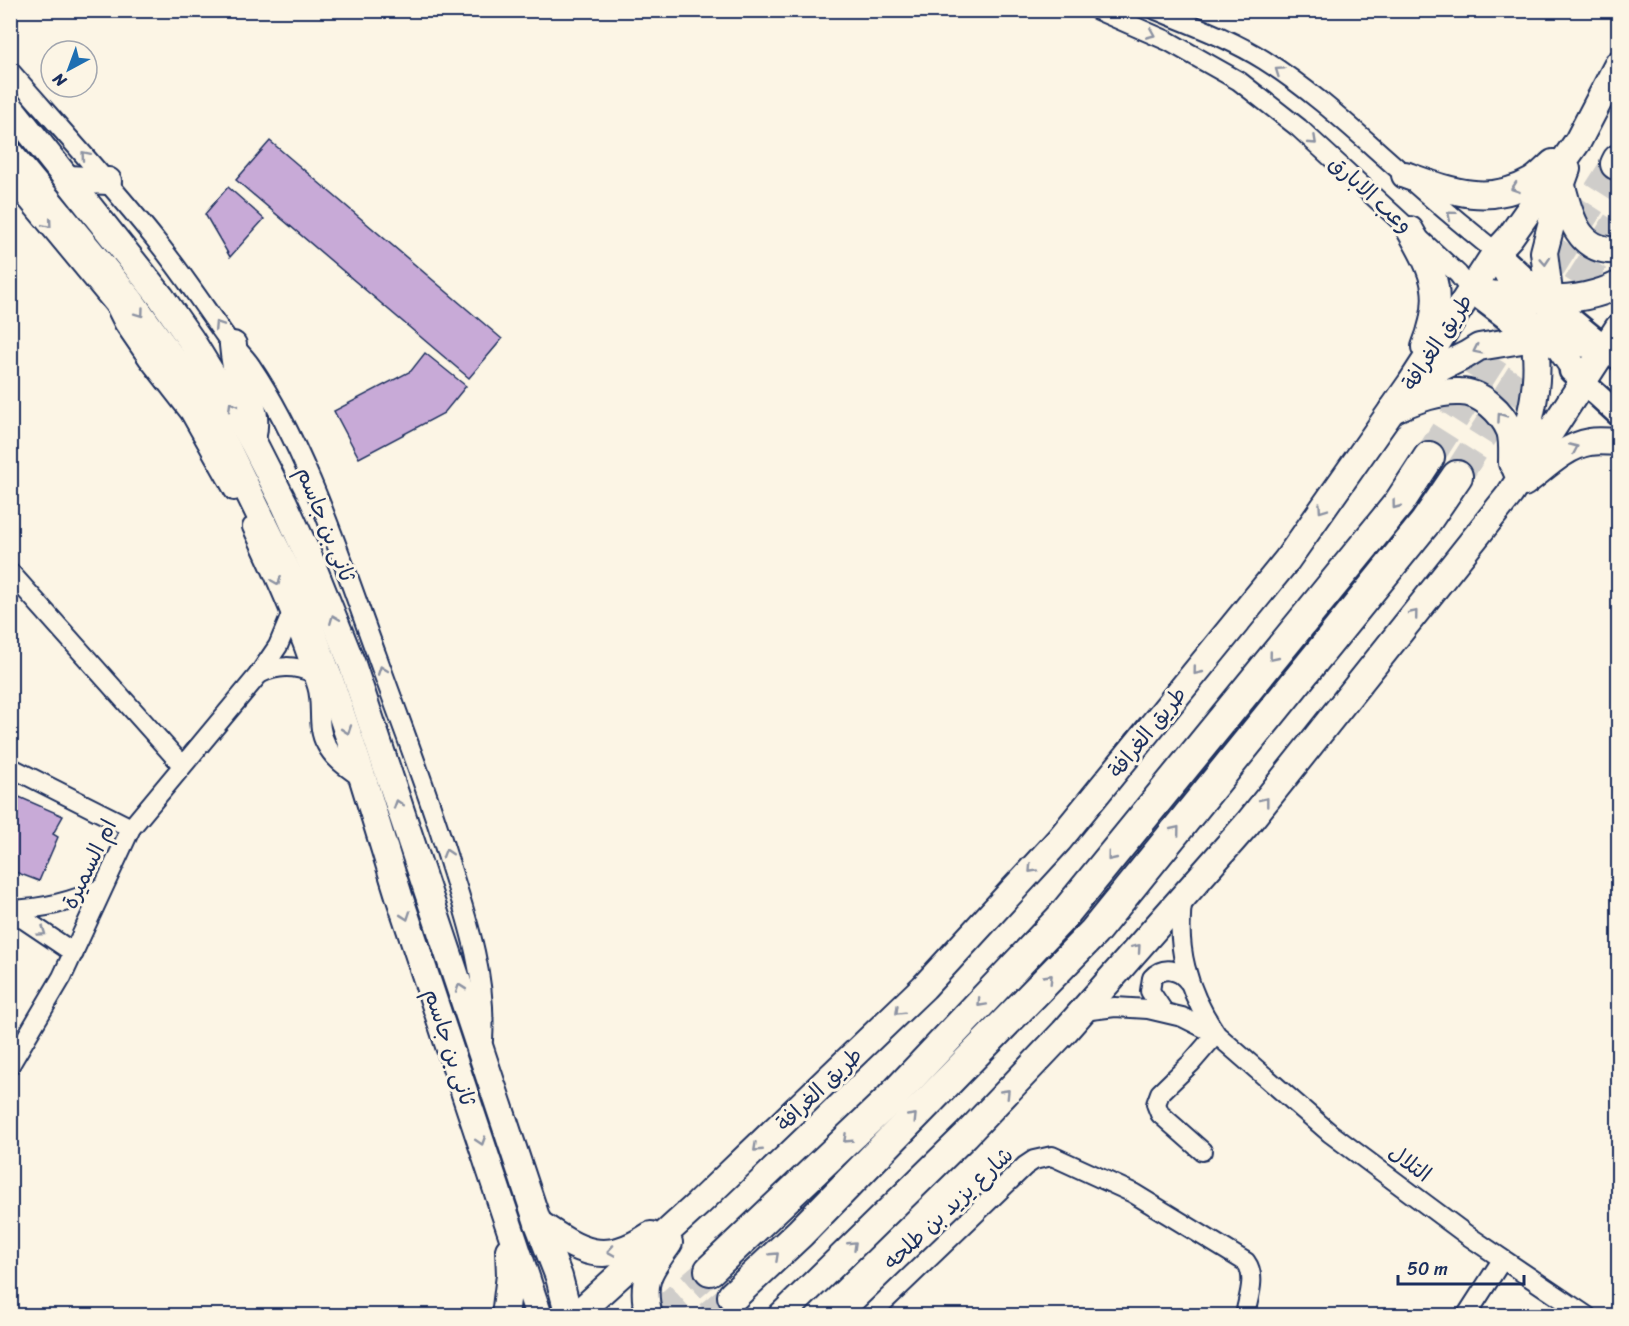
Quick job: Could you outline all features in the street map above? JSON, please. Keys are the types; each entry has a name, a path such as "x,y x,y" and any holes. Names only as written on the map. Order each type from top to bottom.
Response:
{"highway":[{"path":"710,1270 890,1099 1062,917 1399,503 1429,458"},
{"path":"732,1296 800,1233 1094,932 1425,523 1457,476"}],"main road":[{"name":"طريق الغرافة","path":"575,1316 698,1204 924,987 1059,840 1287,560 1411,382 1496,252 1510,237 1578,141 1618,64"},
{"name":"ثانى بن جاسم","path":"10,107 161,297 191,340 252,440 311,562 352,664 538,1223 559,1277 569,1316"},
{"path":"1405,175 1455,193 1484,195 1513,189 1532,181 1578,141"},
{"path":"1510,494 1531,420 1536,369 1544,339 1549,301 1544,252 1562,183 1578,141"},
{"name":"ثانى بن جاسم","path":"10,154 103,266 186,377 227,448 295,587 363,779 399,896 539,1316"},
{"path":"68,179 108,181"},
{"path":"1562,183 1572,223 1586,241 1607,251 1618,250"},
{"path":"1410,230 1429,262 1436,284 1437,297 1428,340 1411,382"},
{"path":"1496,252 1519,298 1544,339 1583,381"},
{"path":"1471,291 1549,301 1592,296 1618,285"},
{"path":"1411,382 1466,355 1479,346 1544,339 1614,344"},
{"path":"137,343 186,377"},
{"path":"781,1316 966,1135 1083,1011 1248,823 1510,494 1583,381 1614,344"},
{"path":"233,345 234,361 254,411 255,427 252,440"},
{"path":"1392,410 1443,393 1463,392 1479,397 1493,406 1510,432 1512,456 1510,494"},
{"path":"1510,494 1576,446 1590,442 1618,442"},
{"path":"538,1223 575,1248 605,1254 639,1243 698,1204"},
{"path":"649,1316 645,1301 645,1281 655,1262 698,1204"},
{"path":"505,1316 510,1275 509,1229"}],"street":[{"name":"وعب الابارق","path":"1097,10 1168,41 1239,81 1299,128 1458,274 1471,291 1544,339"},
{"name":"وعب الابارق","path":"1156,10 1263,59 1312,93 1355,128 1405,175 1496,252 1549,301 1614,344"},
{"name":"ثانى بن جاسم","path":"10,71 108,181 159,244 250,365 282,419 314,490 433,808 459,891 478,966 483,1010 482,1054"},
{"path":"10,179 106,295 159,374 184,404 222,468 264,553 313,673 320,696 321,729 325,743 334,756 363,779"},
{"path":"1583,381 1618,414"},
{"path":"10,572 182,765"},
{"name":"ام السميرة","path":"10,1065 74,953 131,828 260,674 278,646 291,615"},
{"path":"260,674 291,666 313,673"},
{"path":"10,767 131,828"},
{"path":"10,910 57,905 102,888"},
{"path":"1183,895 1180,930 1188,981 1196,1000 1216,1034"},
{"path":"10,910 74,953"},
{"path":"1164,1012 1150,991 1152,978 1157,973 1169,970 1180,974 1188,981"},
{"path":"1083,1011 1115,1007 1164,1012 1182,1017 1216,1034"},
{"path":"1202,1151 1160,1114 1156,1104 1160,1093 1191,1063 1216,1034"},
{"name":"التلال","path":"1216,1034 1330,1133 1502,1260 1587,1316"},
{"name":"شارع يزيد بن طلحه","path":"869,1316 1013,1177 1034,1160 1052,1156 1133,1193 1246,1262 1250,1267 1252,1280 1245,1316"},
{"path":"1466,1316 1502,1260"}],"building":[{"path":"270,141 502,339 469,378 236,180"},
{"path":"228,187 264,219 230,257 205,214"},
{"path":"425,353 466,386 444,413 359,458 334,411 411,371"},
{"path":"10,793 63,816 53,834 58,837 39,881 10,870"}],"tunnel":[{"path":"1429,457 1616,164"},
{"path":"1457,476 1618,222"},
{"path":"657,1316 710,1270"},
{"path":"709,1316 733,1296"}]}
